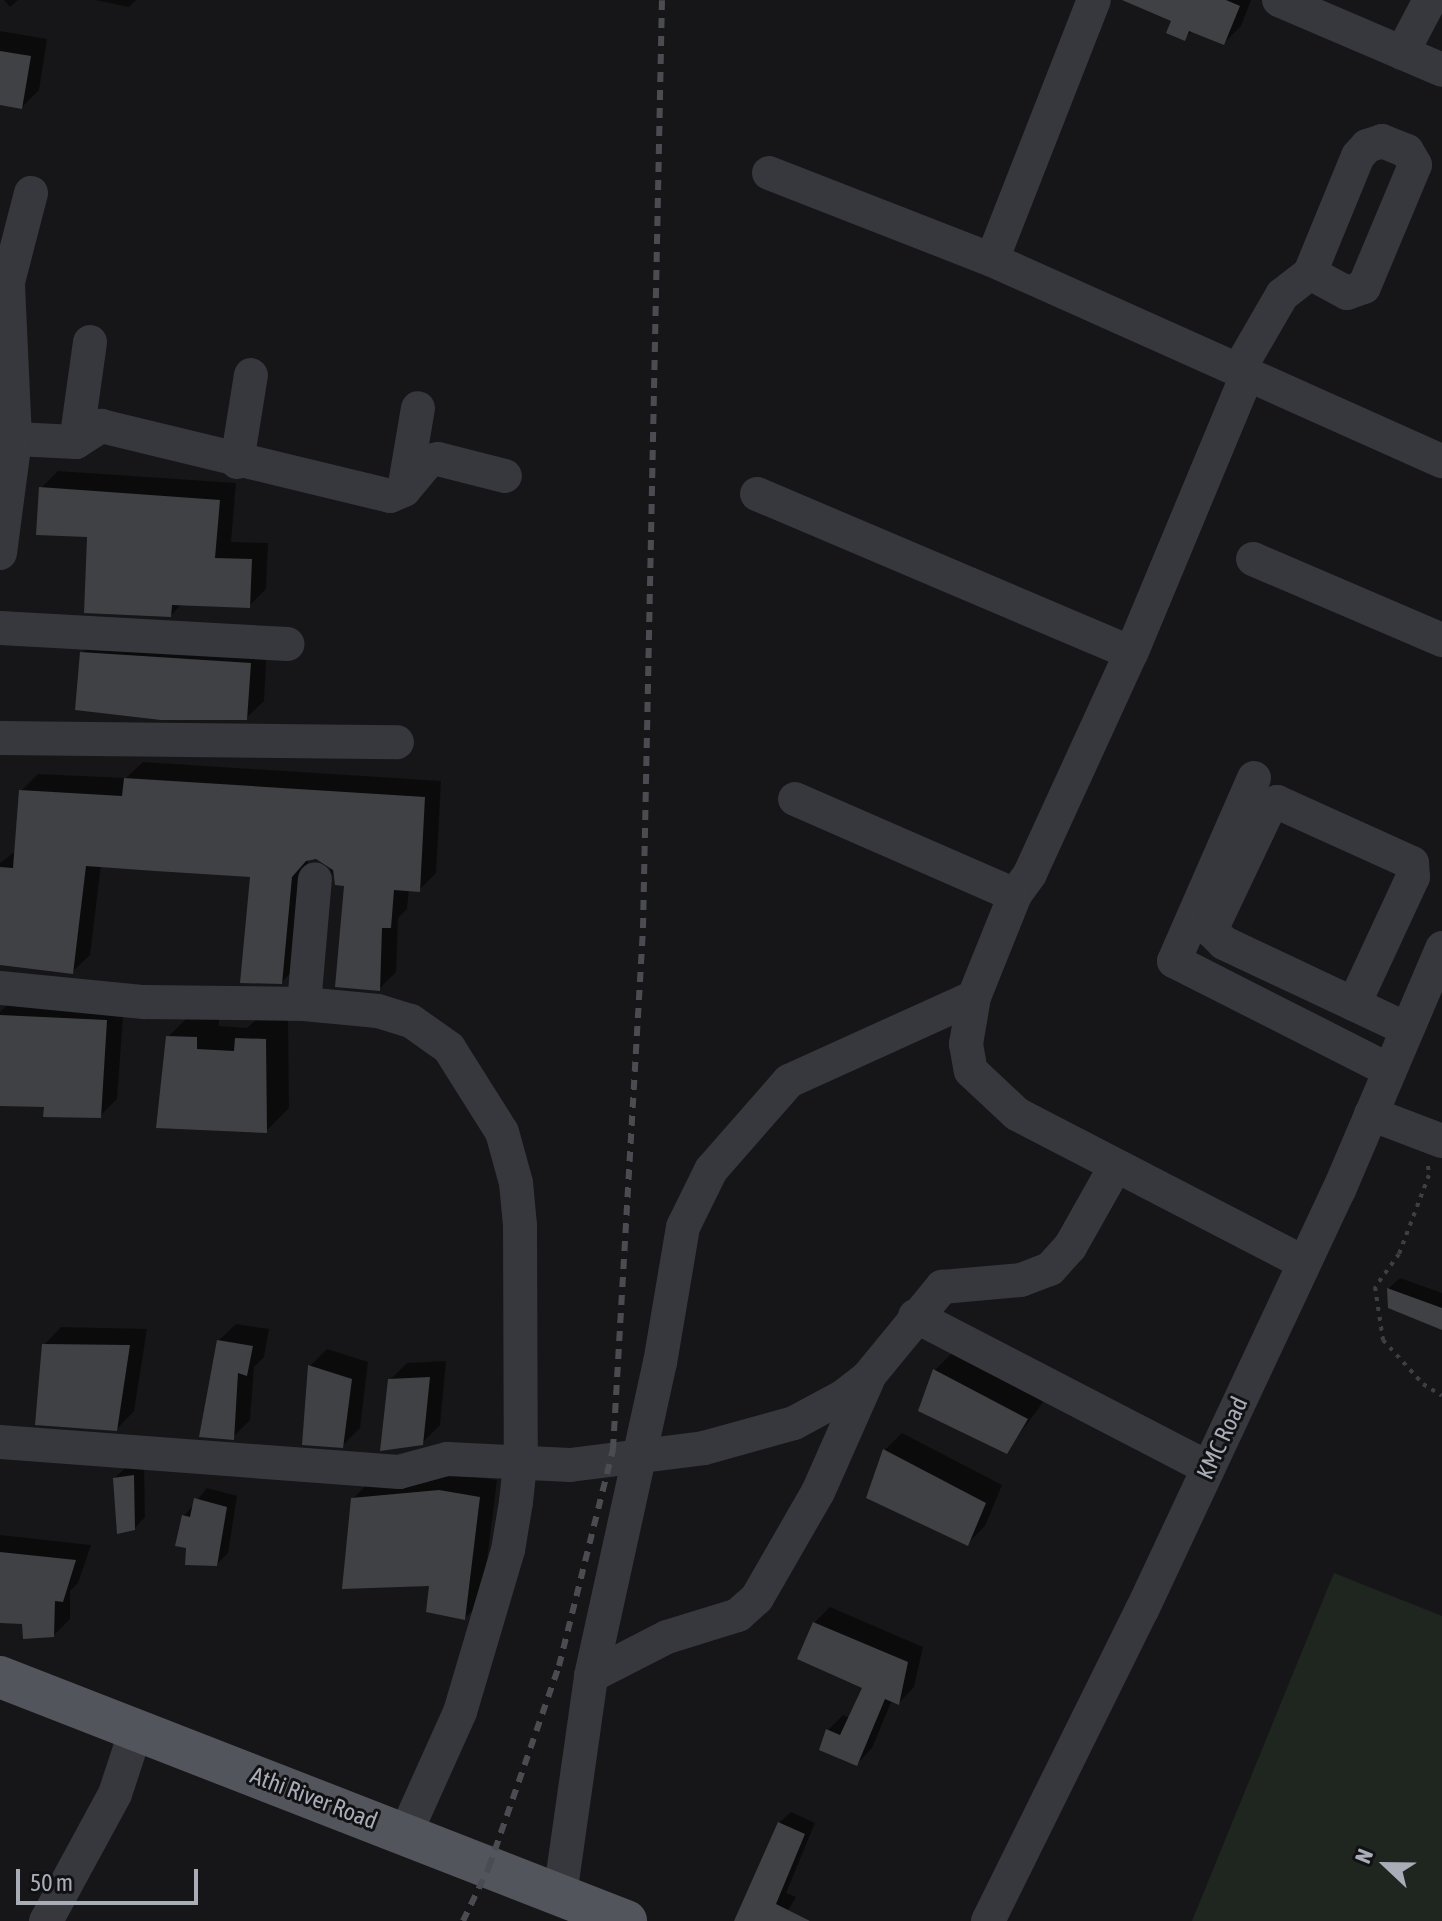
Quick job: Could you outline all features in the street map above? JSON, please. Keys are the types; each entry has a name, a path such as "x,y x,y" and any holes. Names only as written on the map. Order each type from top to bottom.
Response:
{"main road":[{"name":"Athi River Road","path":"0,1677 406,1832 626,1921"}],"street":[{"path":"992,260 1094,0"},
{"path":"1279,0 1442,70"},
{"path":"1402,53 1430,0"},
{"path":"769,173 992,260 1442,461"},
{"path":"0,553 15,439 8,282 31,193"},
{"path":"1304,1263 1185,1197 1114,1169 1017,1114 980,1084 971,1071 966,1044 974,997 1015,895 1030,874 1131,653 1243,373 1282,295 1310,273"},
{"path":"76,442 90,342"},
{"path":"237,462 251,375"},
{"path":"404,490 418,408"},
{"path":"15,439 76,442 101,426 237,462 390,496 404,490 428,461 438,459 505,476"},
{"path":"757,494 1131,653"},
{"path":"1253,559 1442,640"},
{"path":"0,628 288,644"},
{"path":"0,738 397,742"},
{"path":"1254,778 1174,961 1389,1070"},
{"path":"795,799 1015,895"},
{"path":"1354,1004 1413,877 1412,863 1293,805 1277,802 1267,812 1211,930 1224,943 1407,1029"},
{"path":"304,1004 315,879"},
{"name":"KMC Road","path":"988,1921 1208,1468 1439,963"},
{"path":"0,988 144,1002 304,1004 378,1011 429,1032 472,1079 502,1132 516,1183 520,1225 520,1466 508,1550 477,1661 460,1712 406,1832"},
{"path":"560,1895 591,1676 640,1459 683,1227 711,1170 789,1081 974,997"},
{"path":"1371,1114 1442,1141"},
{"path":"591,1676 667,1637 738,1615 757,1598 818,1492 868,1377 915,1316 942,1287 969,1281 1021,1280 1050,1269 1070,1247 1114,1169"},
{"path":"915,1316 1208,1468"},
{"path":"0,1442 399,1472 447,1459 520,1466 640,1459 704,1448 794,1423 868,1377"},
{"path":"46,1921 115,1794 136,1730"}],"path":[{"path":"1405,1126 1422,1142 1429,1175 1399,1254 1375,1287 1383,1340 1423,1384 1442,1396"}],"shaded area":[{"path":"1334,1573 1442,1616 1442,1921 1192,1921"}],"building":[{"path":"1122,0 1226,0 1240,6 1224,45 1189,31 1185,41 1166,33 1171,21"},
{"path":"0,51 31,56 22,109 0,105"},
{"path":"39,487 220,500 215,558 252,559 250,608 172,605 171,617 84,613 87,537 36,535"},
{"path":"80,652 251,663 247,720 161,720 75,710"},
{"path":"124,778 425,797 420,892 394,890 391,928 382,928 380,991 335,987 344,886 335,885 333,870 316,859 306,861 292,877 282,984 240,983 250,877 86,866 73,974 0,965 0,867 13,868 19,790 122,796"},
{"path":"0,1015 107,1020 101,1118 43,1117 44,1107 0,1106"},
{"path":"166,1036 197,1037 197,1049 234,1051 235,1038 266,1039 267,1133 156,1128"},
{"path":"1387,1288 1442,1308 1442,1330 1388,1308"},
{"path":"217,1340 253,1346 247,1376 238,1373 234,1440 199,1437"},
{"path":"42,1344 130,1345 117,1431 35,1425"},
{"path":"308,1365 352,1379 343,1448 302,1445"},
{"path":"933,1369 1028,1419 1007,1454 918,1411"},
{"path":"430,1377 423,1445 380,1451 388,1379"},
{"path":"883,1449 986,1503 968,1546 866,1498"},
{"path":"134,1475 135,1530 117,1534 113,1478"},
{"path":"439,1490 480,1497 465,1620 426,1612 429,1586 342,1589 351,1498"},
{"path":"194,1498 227,1507 217,1566 185,1565 186,1548 175,1546 182,1515 190,1517"},
{"path":"0,1552 76,1560 63,1602 55,1601 54,1637 23,1639 22,1624 0,1623"},
{"path":"813,1622 908,1662 899,1705 885,1699 857,1766 819,1750 826,1729 840,1735 862,1688 797,1659"},
{"path":"778,1822 805,1834 776,1904 810,1921 734,1921"}],"railway":[{"path":"463,1921 489,1867 559,1666 613,1449 643,928 662,0"}]}
